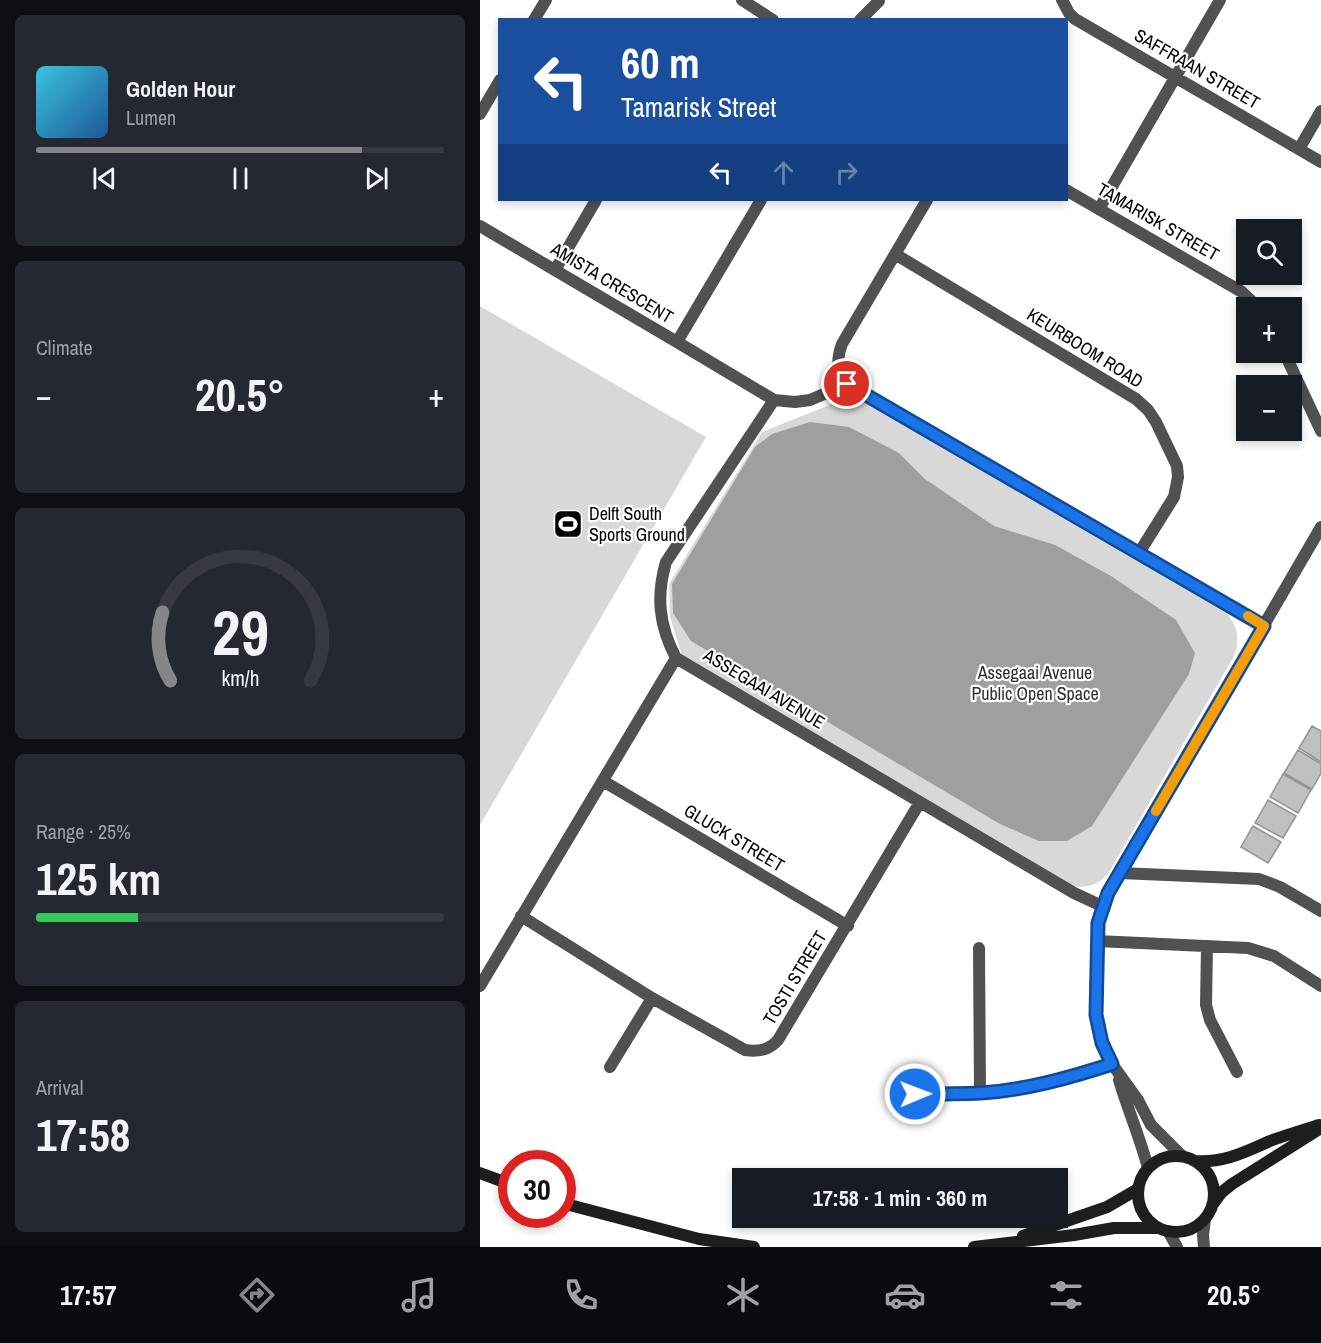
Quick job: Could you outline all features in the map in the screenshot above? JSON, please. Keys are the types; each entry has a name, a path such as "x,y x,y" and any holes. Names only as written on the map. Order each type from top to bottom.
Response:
{"street":[{"path":"535,18 546,0"},
{"path":"742,0 769,16"},
{"path":"862,18 879,0"},
{"path":"872,18 879,0"},
{"name":"SAFFRAAN STREET","path":"1062,0 1075,19 1321,162"},
{"path":"1099,209 1220,0"},
{"path":"480,114 498,83"},
{"path":"1299,149 1321,111"},
{"name":"TAMARISK STREET","path":"1068,191 1247,297"},
{"path":"555,270 595,201"},
{"name":"AMISTA CRESCENT","path":"480,225 677,342 759,201"},
{"path":"926,201 838,353 839,371 847,384 1264,626"},
{"name":"KEURBOOM ROAD","path":"895,254 1136,399 1148,410 1177,466 1178,477 1174,497 1138,553"},
{"path":"677,342 774,399 795,402 810,400 847,384"},
{"path":"1289,363 1321,431"},
{"path":"676,658 663,629 660,614 661,579 666,562 774,399"},
{"path":"1148,1167 1114,1067 1102,1043 1096,1015 1097,940 1102,906 1321,527"},
{"name":"ASSEGAAI AVENUE","path":"480,986 676,658 1074,893 1102,906"},
{"name":"GLUCK STREET","path":"603,781 848,926"},
{"name":"TOSTI STREET","path":"521,916 652,998 745,1050 762,1050 774,1045 778,1040 920,802"},
{"path":"1120,873 1259,879 1280,887 1321,912"},
{"path":"1097,940 1248,948 1264,951 1321,986"},
{"path":"1207,946 1206,1005 1210,1020 1237,1072"},
{"path":"980,948 980,1093"},
{"path":"610,1067 652,998"},
{"path":"915,1094 980,1093 1055,1081 1114,1067"},
{"path":"1114,1067 1138,1101 1151,1125 1182,1156 1195,1161 1206,1170 1213,1183 1213,1204"},
{"path":"1195,1161 1222,1160 1238,1156 1271,1141 1321,1126"},
{"path":"974,1247 1114,1228 1184,1231 1205,1219 1222,1192 1232,1184 1321,1126"},
{"path":"1177,1247 1163,1229 1145,1215 1140,1207 1138,1189 1148,1167 1163,1158 1182,1156"},
{"path":"480,1173 498,1180"},
{"path":"999,1244 1107,1207 1138,1189"},
{"path":"576,1207 699,1243 754,1247"},
{"path":"1204,1247 1205,1219"}],"green space":[{"name":"Delft South Sports Ground","path":"480,306 706,437 480,825"},
{"name":"Assegaai Avenue Public Open Space","path":"852,396 1226,613 1233,623 1237,639 1234,656 1108,874 1095,884 1081,887 1070,886 682,656 670,617 669,584 762,432"}],"shaded area":[{"name":"Assegaai Avenue Public Open Space","path":"810,422 849,427 899,453 925,479 994,526 1055,545 1111,576 1176,620 1195,653 1189,674 1092,826 1067,841 1039,841 1000,824 691,641 673,613 672,584 755,447 772,434"}],"building":[{"path":"1312,726 1321,731 1321,762 1299,748"},
{"path":"1298,750 1321,764 1321,773 1312,789 1284,773"},
{"path":"1283,774 1311,790 1298,813 1270,797"},
{"path":"1268,800 1296,816 1283,838 1255,823"},
{"path":"1253,826 1281,842 1268,863 1241,847"}],"slow traffic":[{"path":"1156,811 1264,626 1248,616"}],"place":[{"name":"Delft South Sports Ground","path":"568,524"}],"route":[{"path":"847,384 1264,626 1102,906 1097,940 1096,1015 1102,1043 1112,1064 1079,1075 1016,1089 980,1093 915,1094"}]}
